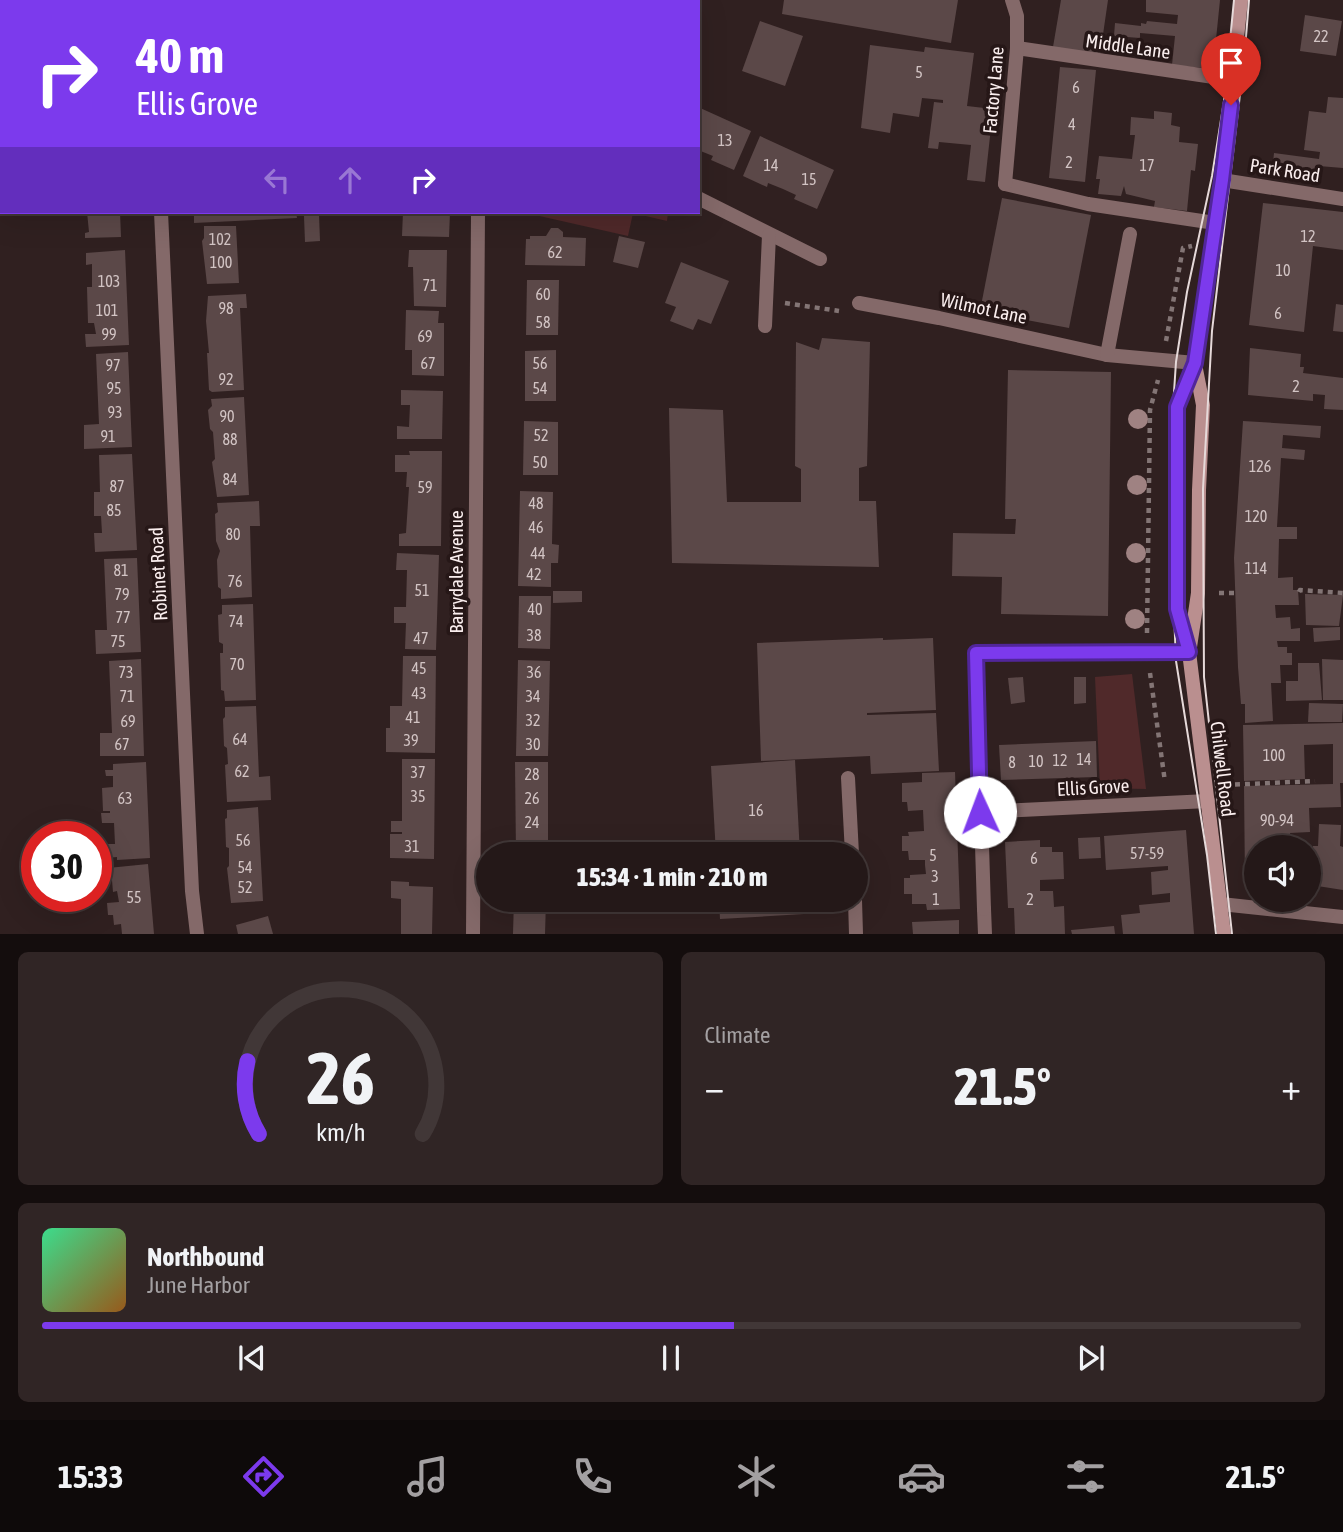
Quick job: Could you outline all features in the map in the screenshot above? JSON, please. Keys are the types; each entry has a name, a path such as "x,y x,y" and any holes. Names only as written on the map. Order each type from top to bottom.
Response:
{"main road":[{"path":"1195,363 1222,180 1241,0"},
{"name":"Chilwell Road","path":"1189,652 1198,593 1203,405 1195,363"},
{"name":"Chilwell Road","path":"1195,363 1177,407 1177,609 1189,652 1224,933"}],"street":[{"name":"Factory Lane","path":"1012,0 1017,16 1017,48 1005,184 1088,204 1215,223"},
{"name":"Middle Lane","path":"1017,48 1234,80"},
{"name":"Park Road","path":"1222,180 1343,198"},
{"path":"700,199 820,259"},
{"name":"Robinet Road","path":"161,214 191,877 197,933"},
{"name":"Barrydale Avenue","path":"473,933 478,214"},
{"path":"1107,355 1130,234"},
{"path":"765,326 769,235"},
{"name":"Wilmot Lane","path":"859,303 1107,355 1195,363"},
{"path":"985,933 976,653 1189,652"},
{"path":"848,778 851,842"},
{"name":"Ellis Grove","path":"980,812 1208,801"},
{"path":"1221,904 1343,917"},
{"path":"855,912 856,933"}],"path":[{"path":"766,301 842,311 859,303"},
{"path":"1298,592 1343,593"},
{"path":"1206,785 1315,781"}],"shaded area":[{"path":"526,214 633,214 628,236"},
{"path":"637,214 668,214 667,221"},
{"path":"1132,674 1146,789 1100,788 1095,677"}],"building":[{"path":"784,0 958,0 951,43 782,14"},
{"path":"1061,0 1108,0 1100,55 1053,47"},
{"path":"1146,0 1220,0 1213,69 1172,65 1175,36 1140,33 1140,38 1114,36 1115,23 1141,26 1141,23 1146,24 1147,21 1177,24 1178,15 1146,12"},
{"path":"1305,15 1342,21 1336,56 1300,51"},
{"path":"760,21 803,36 785,86 742,71"},
{"path":"870,45 924,52 925,47 974,53 967,106 993,109 985,182 967,180 971,145 939,142 938,149 928,148 934,102 943,103 943,100 922,98 919,117 893,113 890,133 861,128"},
{"path":"1060,67 1096,70 1085,182 1049,178"},
{"path":"1328,97 1343,98 1343,168 1319,166 1317,178 1272,173 1274,153 1319,159 1320,152 1304,150 1309,111 1326,113"},
{"path":"700,108 751,131 734,170 711,160 713,156 700,151"},
{"path":"1154,111 1172,113 1171,125 1180,127 1179,142 1198,144 1195,171 1191,170 1187,211 1154,207 1155,201 1126,194 1124,186 1121,196 1098,194 1100,179 1096,179 1099,156 1132,159 1135,135 1130,135 1131,117 1154,119"},
{"path":"760,136 834,170 817,209 794,199 796,195 783,189 768,183 767,187 743,176"},
{"path":"1002,198 1091,215 1069,328 980,311"},
{"path":"1263,203 1343,212 1343,250 1313,246 1304,332 1249,325"},
{"path":"87,214 120,214 121,237 85,238 85,233 89,232"},
{"path":"194,214 296,214 297,218 194,223"},
{"path":"403,214 450,214 449,237 402,236"},
{"path":"319,215 320,241 305,242 304,216"},
{"path":"204,226 236,226 239,283 207,284 202,241"},
{"path":"551,228 558,228 563,232 563,237 586,238 585,266 525,265 526,239 530,239 530,236 546,236"},
{"path":"619,236 645,242 638,268 613,262"},
{"path":"125,250 129,345 86,347 85,334 96,334 94,323 88,323 87,287 92,287 92,264 86,265 86,253"},
{"path":"409,250 447,250 446,307 414,306 413,267 408,267"},
{"path":"681,262 729,281 711,324 698,319 693,330 670,321 676,307 665,303"},
{"path":"527,280 559,280 558,335 526,335"},
{"path":"246,294 247,308 240,308 244,390 212,392 209,390 207,353 208,296"},
{"path":"1336,304 1343,305 1343,332 1333,331"},
{"path":"406,310 439,311 438,323 444,323 444,376 412,375 412,350 405,350"},
{"path":"822,338 870,342 867,466 859,468 859,501 876,501 879,567 672,563 669,408 723,410 727,502 801,502 801,469 795,466 796,342 819,350"},
{"path":"1250,348 1301,354 1300,367 1304,367 1303,373 1343,378 1343,410 1324,409 1325,395 1313,394 1313,401 1248,395"},
{"path":"556,350 556,401 525,401 525,351"},
{"path":"128,352 132,447 84,449 84,425 99,424 96,354"},
{"path":"1008,370 1111,372 1108,616 1001,614 1002,577 952,576 953,533 1015,534 1016,519 1005,519"},
{"path":"401,390 443,391 442,439 397,439 397,426 409,427 410,405 401,405"},
{"path":"244,397 249,495 217,497 212,462 215,459 213,432 210,429 208,410 212,406 211,399"},
{"path":"524,421 558,422 558,475 523,475"},
{"path":"1243,421 1321,426 1320,438 1283,435 1282,448 1305,450 1304,460 1281,458 1277,527 1297,527 1297,539 1279,539 1278,578 1293,577 1293,590 1298,590 1299,605 1275,605 1276,618 1290,617 1291,629 1300,628 1300,641 1277,641 1278,647 1287,647 1287,653 1292,653 1292,665 1280,665 1281,683 1271,683 1273,721 1245,723 1245,704 1241,704 1238,667 1234,558"},
{"path":"409,451 442,451 441,546 399,546 399,534 406,533 409,487 406,487 407,472 395,472 395,455 410,455"},
{"path":"132,454 137,550 95,552 94,533 102,533 101,516 94,516 94,492 100,492 99,455"},
{"path":"520,491 553,492 552,544 559,545 558,563 551,563 551,587 518,586"},
{"path":"259,501 260,526 250,526 252,597 221,599 217,560 220,551 216,541 217,503"},
{"path":"397,553 439,555 436,650 405,649 406,623 394,623 394,607 406,607 407,570 396,570"},
{"path":"137,558 141,652 96,654 95,630 107,630 104,559"},
{"path":"553,591 582,591 582,602 553,603"},
{"path":"1305,594 1343,595 1339,626 1306,625"},
{"path":"519,596 551,596 550,649 518,648"},
{"path":"253,604 256,700 225,701 224,691 221,690 220,653 223,653 223,644 219,642 218,615 222,614 222,605"},
{"path":"1340,627 1340,640 1314,642 1313,628"},
{"path":"933,638 936,710 867,715 936,713 939,771 871,774 870,756 761,761 757,643"},
{"path":"403,656 436,656 435,753 386,752 390,706 402,706"},
{"path":"141,659 144,756 100,756 100,733 112,733 109,661"},
{"path":"1322,659 1343,660 1343,700 1323,700"},
{"path":"518,660 550,661 548,756 516,756"},
{"path":"1298,663 1319,663 1322,700 1286,701 1286,681 1298,681"},
{"path":"1023,677 1025,702 1011,704 1008,678"},
{"path":"1074,677 1086,677 1086,703 1074,704"},
{"path":"1309,703 1343,704 1342,722 1308,722"},
{"path":"256,706 259,777 270,776 271,800 227,802 225,765 228,764 223,719 225,707"},
{"path":"1343,723 1341,807 1309,808 1310,832 1245,835 1244,786 1333,784 1333,744 1304,745 1305,779 1244,781 1243,725"},
{"path":"1096,741 1097,777 1001,780 999,745"},
{"path":"402,759 435,759 434,859 390,858 390,834 402,834 391,832 391,821 402,821"},
{"path":"795,760 799,842 715,842 711,766"},
{"path":"146,762 150,858 117,860 117,857 112,857 112,844 115,844 114,823 102,821 101,813 110,813 103,811 102,788 113,787 113,776 106,776 105,770 113,770 113,764"},
{"path":"515,762 548,762 548,842 516,842"},
{"path":"955,772 960,909 927,910 926,904 912,904 912,894 904,894 904,878 926,874 925,860 909,860 908,851 902,851 902,836 909,836 908,832 924,831 923,810 908,811 907,802 902,802 902,783 922,782 922,773"},
{"path":"258,807 263,901 231,903 227,868 229,848 226,847 227,810"},
{"path":"1319,824 1341,825 1343,890 1321,887 1321,835 1318,835"},
{"path":"1186,830 1194,934 1123,934 1121,915 1140,913 1139,905 1170,902 1170,893 1152,895 1151,872 1168,870 1168,866 1106,870 1104,836"},
{"path":"1100,837 1101,858 1079,859 1078,838"},
{"path":"1040,840 1040,847 1052,847 1052,852 1063,852 1064,879 1040,880 1040,891 1053,891 1054,907 1064,906 1065,934 1015,934 1014,908 1008,908 1005,842"},
{"path":"148,864 154,934 122,934 121,924 114,925 113,915 108,915 108,912 112,912 112,903 119,902 117,891 113,892 112,868"},
{"path":"391,881 409,882 409,886 433,887 432,934 401,934 401,899 391,898"},
{"path":"514,912 546,912 545,934 513,934"},
{"path":"720,912 804,912 804,914 720,919"},
{"path":"268,916 273,934 238,934 236,925"},
{"path":"959,920 959,934 913,934 912,922"},
{"path":"1114,926 1115,934 1072,934 1071,930"}],"tram line":[{"path":"1216,934 1207,855 1176,661 1171,541 1173,407 1176,362 1187,292 1212,176 1224,101 1234,0"},
{"path":"1232,934 1204,677 1203,489 1212,331 1249,0"}],"route":[{"path":"980,812 976,653 1189,652 1177,609 1177,407 1195,363 1231,105"}]}
